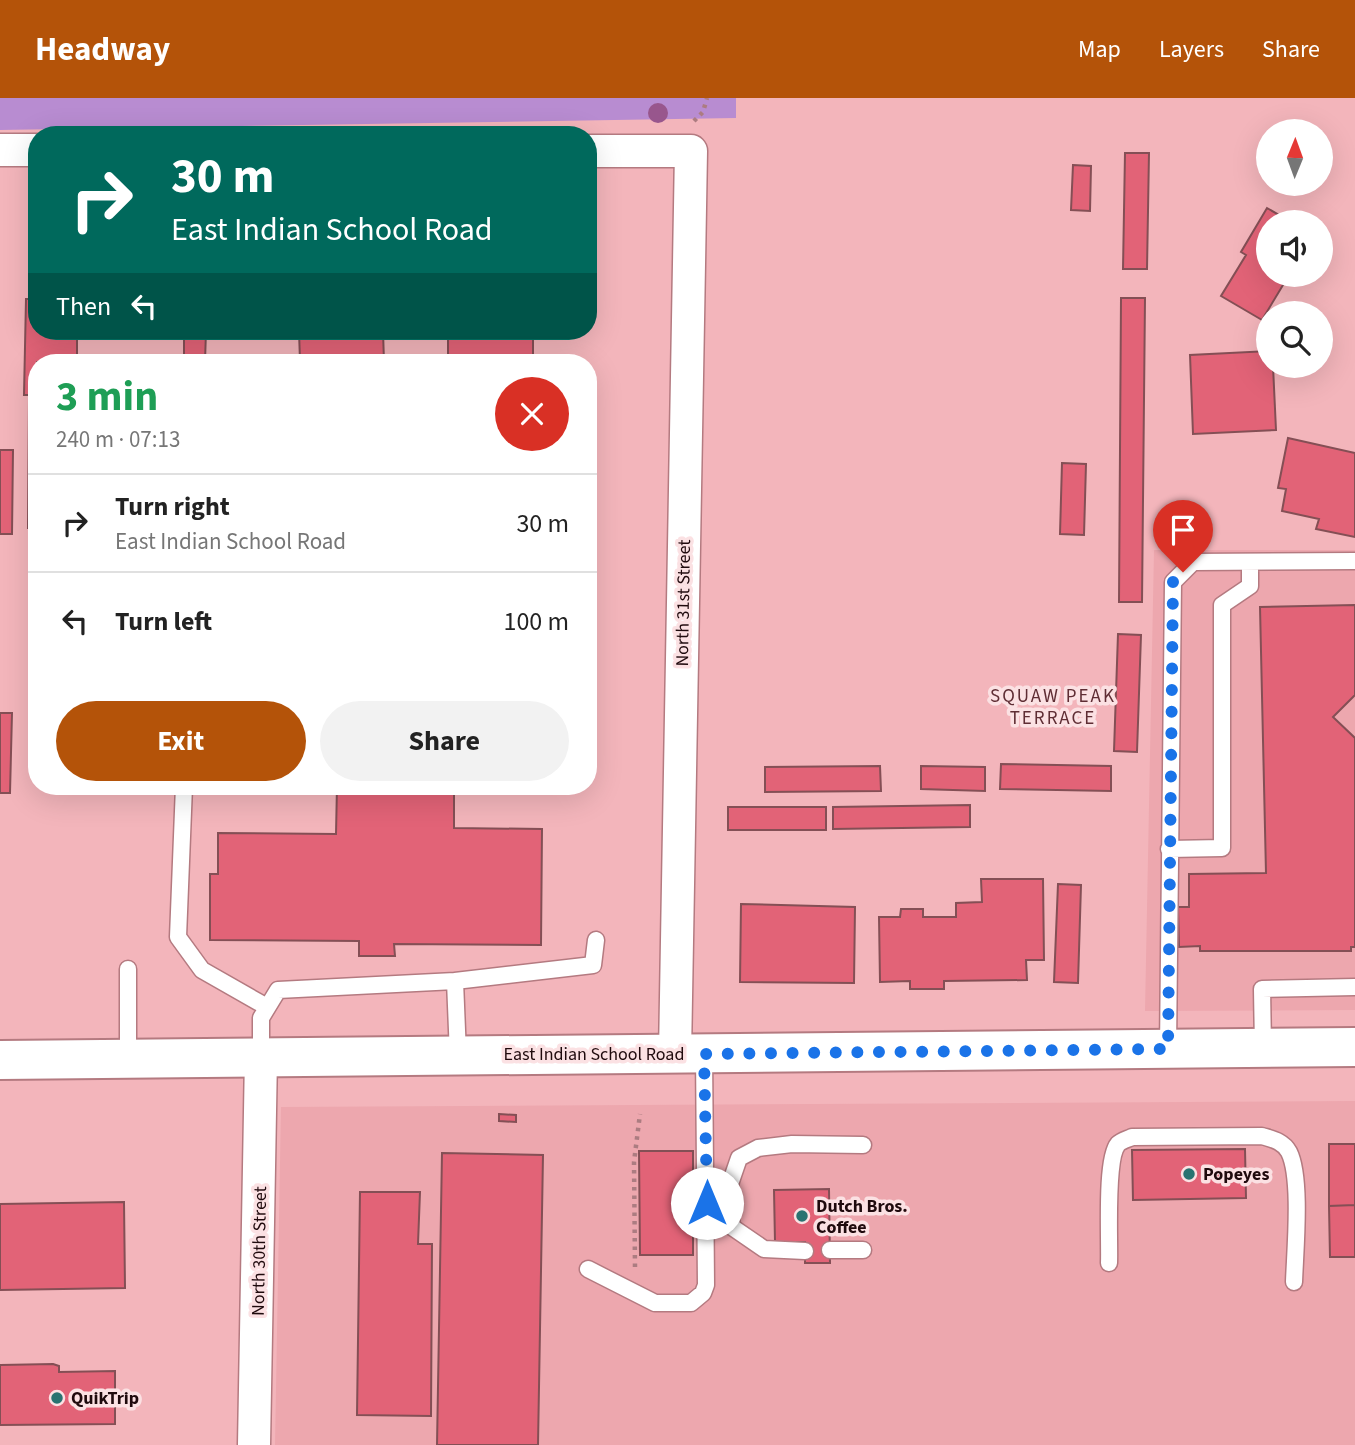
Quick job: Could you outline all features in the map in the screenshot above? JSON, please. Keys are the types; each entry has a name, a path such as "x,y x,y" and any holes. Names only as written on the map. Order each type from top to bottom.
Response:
{"main road":[{"name":"East Indian School Road","path":"0,1060 1355,1047"}],"street":[{"path":"597,150 690,139"},
{"name":"North 31st Street","path":"689,1054 690,139"},
{"path":"0,150 28,150"},
{"name":"North 30th Street","path":"254,1445 261,1056"}],"lane":[{"path":"1168,1049 1173,582 1193,562 1355,561"},
{"path":"1169,849 1222,848 1222,605 1250,586 1250,562"},
{"path":"184,795 178,937 202,970 267,1007"},
{"path":"261,1056 261,1018 278,990 455,981 593,965 596,940"},
{"path":"128,970 128,1058"},
{"path":"455,981 458,1055"},
{"path":"1263,1048 1262,989 1355,987"},
{"path":"587,1269 655,1303 691,1303 703,1293 706,1285 707,1225 689,1054"},
{"path":"1110,1263 1110,1177 1112,1157 1118,1144 1132,1137 1262,1136 1280,1142 1289,1152 1294,1177 1294,1282"},
{"path":"805,1251 764,1249 732,1227 728,1190 739,1158 758,1148 863,1145"},
{"path":"830,1251 863,1250"}],"path":[{"path":"690,139 703,112 706,98"},
{"path":"635,1276 634,1162 640,1114"}],"shaded area":[{"path":"0,98 736,98 736,118 245,126 28,126 28,130 0,130"},
{"path":"1154,550 1355,550 1355,1010 1145,1011"},
{"path":"1355,1101 1355,1445 275,1445 281,1107"}],"building":[{"path":"1125,153 1149,153 1147,269 1123,269"},
{"path":"1073,165 1091,166 1090,211 1071,210"},
{"path":"1256,227 1256,287 1282,287 1273,301 1256,301 1256,316 1221,296 1246,255 1241,252"},
{"path":"1121,298 1145,298 1142,602 1119,602"},
{"path":"28,299 28,340 77,340 77,354 28,354 28,395 24,395"},
{"path":"184,340 206,340 205,354 184,354"},
{"path":"299,340 383,340 384,354 300,354"},
{"path":"448,340 533,340 533,354 448,354"},
{"path":"1256,352 1256,378 1274,378 1276,430 1193,434 1190,355"},
{"path":"1288,438 1355,453 1355,537 1316,529 1319,519 1282,511 1286,489 1278,488"},
{"path":"0,450 13,450 12,534 0,534"},
{"path":"1062,463 1086,464 1084,535 1060,534"},
{"path":"1355,605 1355,695 1333,717 1355,738 1355,947 1351,947 1351,951 1200,951 1200,946 1179,947 1178,907 1189,907 1189,874 1266,873 1260,607"},
{"path":"1118,634 1141,635 1137,752 1114,751"},
{"path":"0,713 12,713 10,793 0,793"},
{"path":"1001,764 1111,766 1111,791 1000,789"},
{"path":"880,766 881,791 765,792 765,767"},
{"path":"921,766 985,767 985,791 921,789"},
{"path":"337,795 454,795 454,828 542,829 541,945 394,944 395,956 359,956 359,941 210,940 210,874 218,874 218,833 336,834"},
{"path":"970,805 970,827 833,829 833,807"},
{"path":"728,807 826,807 826,830 728,830"},
{"path":"981,879 1043,879 1044,960 1026,960 1027,980 944,981 944,989 910,989 910,981 880,982 879,917 900,917 901,909 923,909 923,917 956,917 956,903 982,902"},
{"path":"1058,884 1081,885 1078,983 1054,982"},
{"path":"741,904 855,907 854,983 740,982"},
{"path":"499,1114 516,1115 516,1122 499,1121"},
{"path":"1329,1144 1355,1144 1355,1205 1329,1206"},
{"name":"Popeyes","path":"1245,1149 1246,1198 1133,1200 1132,1150"},
{"path":"639,1151 693,1151 693,1255 640,1255"},
{"path":"442,1153 543,1155 538,1445 437,1445"},
{"name":"Dutch Bros. Coffee","path":"829,1189 830,1263 805,1263 805,1242 775,1242 774,1190"},
{"path":"360,1192 420,1192 418,1244 432,1244 431,1416 357,1415"},
{"path":"124,1202 125,1288 0,1290 0,1204"},
{"path":"1355,1205 1355,1257 1330,1257 1329,1206"},
{"name":"QuikTrip","path":"0,1365 59,1366 59,1372 115,1371 115,1424 0,1425"}],"place":[{"name":"Popeyes","path":"1189,1174"},
{"name":"Dutch Bros. Coffee","path":"802,1216"},
{"name":"QuikTrip","path":"57,1398"}],"district":[{"name":"SQUAW PEAK TERRACE","path":"1053,706"}],"route":[{"path":"707,1203 704,1054 1168,1049 1173,582 1183,572"}]}
